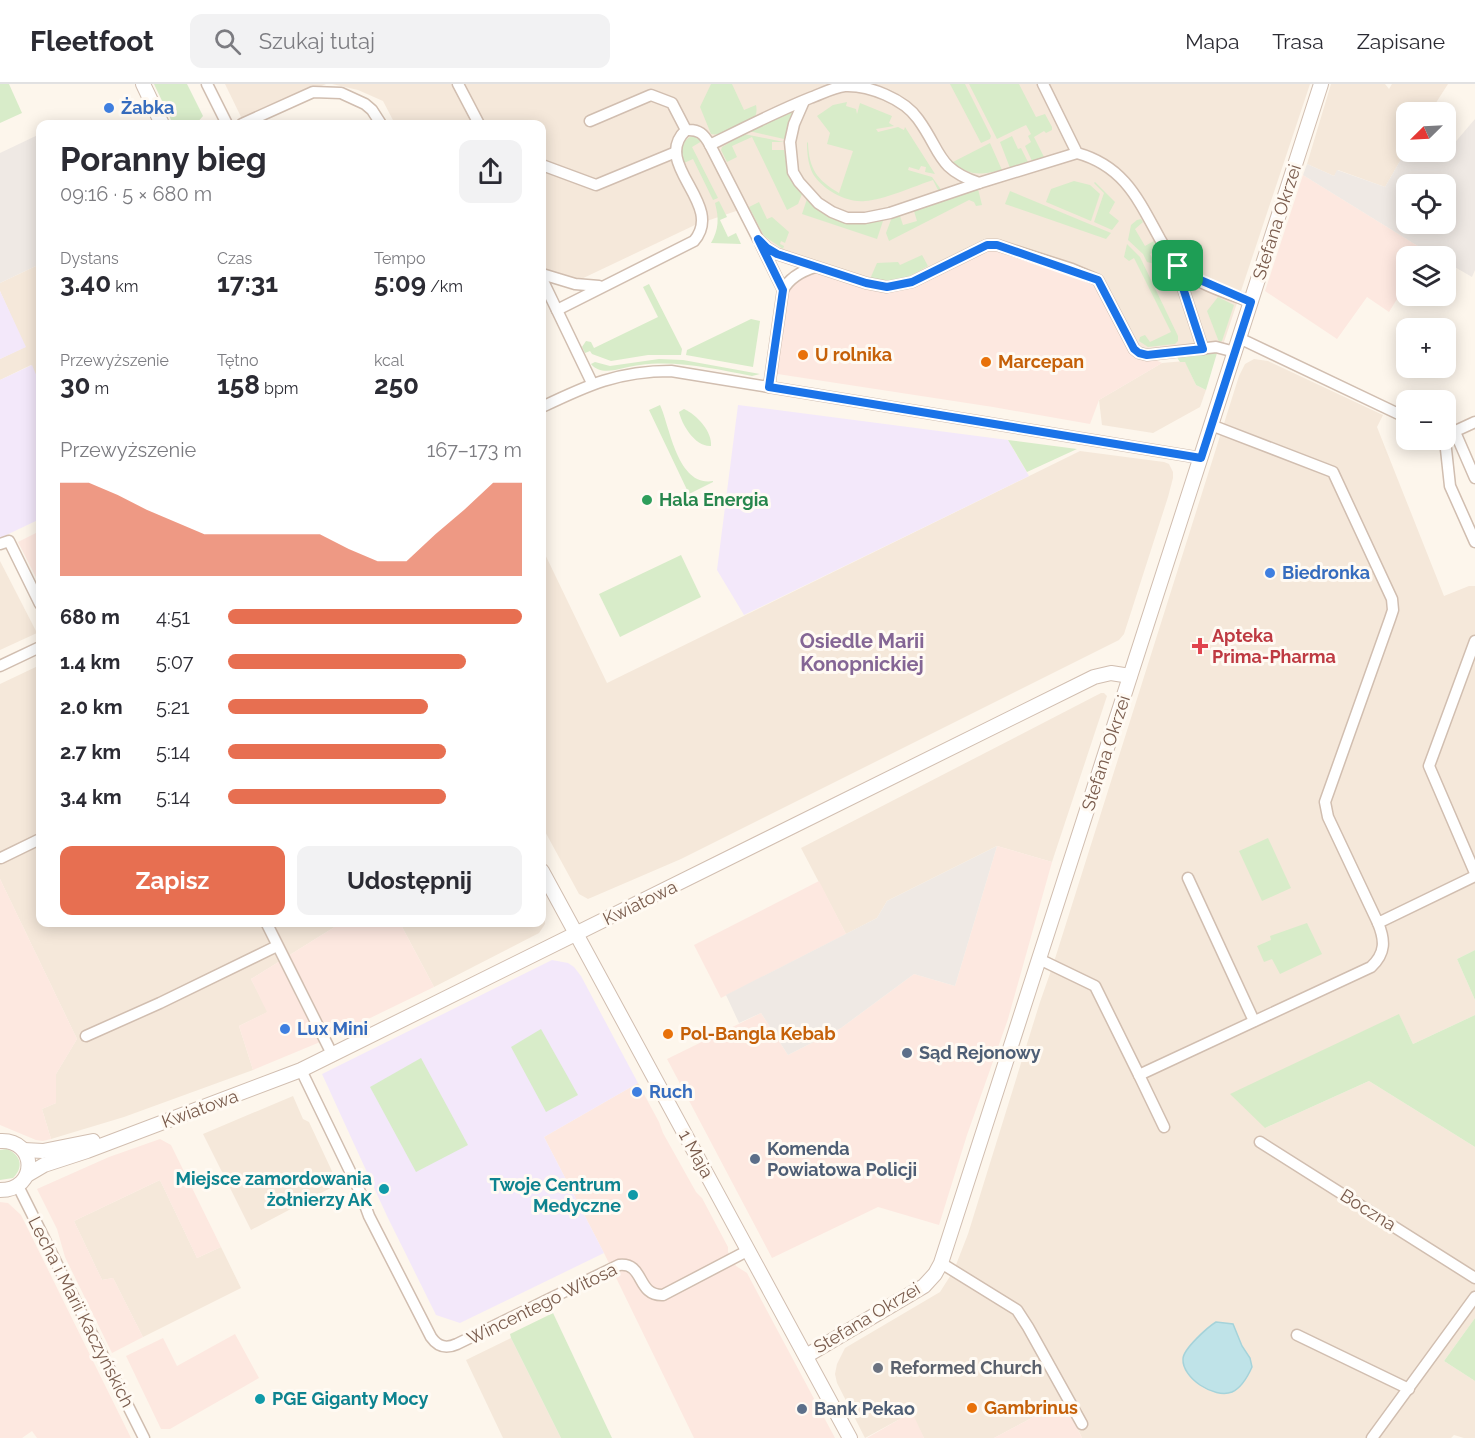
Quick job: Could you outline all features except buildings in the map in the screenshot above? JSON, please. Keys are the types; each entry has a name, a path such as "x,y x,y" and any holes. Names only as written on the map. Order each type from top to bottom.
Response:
{"street":[{"path":"143,84 160,120"},
{"path":"207,84 225,120"},
{"path":"458,84 477,120"},
{"path":"1043,84 1077,153"},
{"name":"Stefana Okrzei","path":"806,1356 924,1286 941,1263 1321,84"},
{"path":"710,145 792,104 844,86 863,88 887,96 910,109 951,171 979,183"},
{"path":"251,120 313,92 341,93 364,104 372,110 378,120"},
{"path":"590,121 651,95 672,103 686,130"},
{"path":"804,100 790,142 793,172 806,191 818,203 847,218 880,216 1077,153 1097,159 1116,174 1135,194 1178,266 1203,349"},
{"path":"557,310 694,241 699,234 703,215 678,163 676,152 679,140 686,130 693,129 700,132 710,145 783,290"},
{"path":"546,166 596,185 676,152"},
{"path":"758,239 777,254 877,286 901,286 987,245 997,245 1098,280 1134,349 1139,353 1147,355 1216,347 1235,352"},
{"path":"1178,266 1191,276 1251,302"},
{"path":"769,387 783,290 792,278 806,269 816,267"},
{"path":"546,275 575,284 602,286"},
{"path":"546,287 592,383"},
{"path":"1239,338 1396,413"},
{"path":"546,405 592,383 640,372 671,371 1201,458"},
{"path":"1456,432 1475,422"},
{"path":"1140,1075 1371,967 1379,958 1384,943 1378,923 1328,818 1325,805 1393,610 1392,598 1333,472 1211,425"},
{"path":"1456,447 1475,477"},
{"path":"1449,450 1450,486 1475,542"},
{"path":"0,544 9,540 36,596"},
{"path":"1378,923 1475,874 1429,766 1475,641"},
{"path":"0,666 36,648"},
{"name":"Kwiatowa","path":"0,1190 8,1190 44,1165 301,1070 1094,677 1111,673 1130,676"},
{"path":"1,858 36,841"},
{"name":"1 Maja","path":"546,878 850,1438"},
{"path":"1188,878 1254,1021"},
{"path":"268,927 332,1054"},
{"path":"86,1036 160,1004 277,946"},
{"path":"1040,959 1095,986 1164,1127"},
{"name":"Wincentego Witosa","path":"301,1070 383,1245 431,1337 440,1346 458,1344 619,1265 630,1265 650,1293 663,1295 749,1251"},
{"name":"Kwiatowa","path":"24,1150 43,1152 145,1128"},
{"path":"1,1140 14,1143 24,1150 29,1163 22,1181"},
{"name":"Boczna","path":"1260,1142 1475,1278"},
{"name":"Lecha i Marii Kaczyńskich","path":"22,1181 144,1438"},
{"path":"941,1263 1017,1310 1082,1424"},
{"path":"1372,1438 1475,1297"},
{"path":"1297,1335 1409,1389"}],"shaded area":[{"path":"225,84 326,84 245,120 243,120"},
{"path":"332,84 1310,84 1222,348 1147,355 887,287 767,248 742,209 695,225 575,282 546,271 546,120 393,120 383,101 358,90"},
{"path":"1331,84 1385,84 1389,89 1392,84 1448,84 1436,102 1396,102 1396,162 1399,162 1385,187 1338,170 1334,176 1307,164"},
{"path":"1475,119 1475,270 1472,277 1456,268 1456,246 1418,246 1398,234 1456,234 1456,174 1396,174 1396,232 1303,175 1307,164 1334,176 1337,170 1385,187 1399,162 1456,162 1456,141"},
{"path":"36,136 36,266 0,283 0,153"},
{"path":"1303,175 1418,246 1396,246 1396,301 1389,312 1367,297 1337,339 1265,291"},
{"path":"987,245 1093,276 1134,349 1162,363 1099,400 1090,424 771,373 783,290 806,269 887,287"},
{"path":"36,266 36,376 31,365 0,380 0,359 25,347 0,291 0,283"},
{"path":"0,291 26,347 0,359"},
{"path":"1254,359 1268,361 1383,415 1377,427 1444,596 1469,586 1475,586 1475,950 1457,959 1475,1000 1475,1015 1413,1044 1399,1015 1265,1128 1369,1081 1475,1147 1475,1318 1444,1361 1475,1381 1475,1438 1454,1435 1451,1438 1082,1438 1064,1401 994,1438 924,1438 911,1413 865,1438 837,1383 835,1374 837,1364 845,1348 940,1292 954,1270 968,1234 1239,376 1245,364"},
{"path":"1185,361 1196,385 1206,390 1200,407 1153,433 1102,425 1099,400 1162,363"},
{"path":"32,365 36,374 36,521 0,538 0,380"},
{"path":"738,405 1008,440 1029,476 744,615 717,570"},
{"path":"1080,451 1164,462 1169,464 1173,472 1168,497 1124,634 1119,640 681,859 588,899 579,894 546,833 546,556 607,683"},
{"path":"36,533 36,577 18,542"},
{"path":"0,561 36,633 0,650"},
{"path":"36,667 36,927 335,927 251,979 268,1012 239,1026 253,1070 124,1117 51,1139 42,1109 56,1103 56,1074 77,1039 0,879 0,684"},
{"path":"1101,693 1107,696 1052,862 997,846 887,901 877,918 846,934 801,848"},
{"path":"997,846 1052,862 1008,1019 967,1135 939,1225 878,1207 772,1258 667,1059 761,1013 788,1055 841,1028 914,974 955,986"},
{"path":"997,846 955,986 914,974 841,1028 788,1055 761,1013 739,1023 726,995 877,918 887,901"},
{"path":"0,879 77,1039 56,1074 56,1103 42,1109 51,1139 43,1141 0,1125"},
{"path":"819,881 846,934 721,998 694,945"},
{"path":"335,927 402,927 434,987 325,1040 253,1070 239,1026 267,1012 251,979"},
{"path":"402,927 543,927 539,933 434,987"},
{"path":"552,960 568,963 581,976 638,1083 544,1137 604,1253 460,1323 436,1315 387,1216 322,1074"},
{"path":"638,1083 663,1133 696,1192 702,1198 728,1247 728,1252 736,1266 747,1273 835,1438 694,1438 604,1253 544,1137"},
{"path":"293,1096 303,1119 309,1122 338,1184 251,1230 203,1134"},
{"path":"160,1139 171,1145 221,1247 197,1258 160,1180 74,1221 102,1280 113,1278 143,1337 112,1353 65,1257 57,1229 37,1189 109,1157"},
{"path":"160,1180 197,1258 221,1247 241,1288 143,1337 113,1278 102,1280 74,1221"},
{"path":"0,1202 8,1203 21,1215 131,1438 37,1438 32,1431 22,1438 0,1438"},
{"path":"235,1334 259,1378 170,1429 161,1429 126,1356 163,1338 177,1366"},
{"path":"511,1338 561,1438 503,1438 466,1360"},
{"path":"1064,1401 1082,1438 994,1438"},
{"path":"912,1412 924,1438 867,1438"}],"green space":[{"path":"0,84 9,84 22,113 0,123"},
{"path":"154,84 187,84 203,116 200,120 171,120"},
{"path":"711,84 732,84 744,110 756,105 754,117 733,130 711,134 700,107"},
{"path":"950,84 965,84 991,136 990,139 981,143"},
{"path":"969,84 1019,84 1036,117 1045,114 1052,127 1052,130 1046,133 1044,131 1034,137 1044,157 1032,161 1025,146 1031,142 1028,136 1031,134 1026,125 997,139"},
{"path":"847,102 846,106 856,109 857,114 860,103 892,116 889,123 894,126 876,129 878,132 898,127 904,130 905,127 935,174 925,172 926,167 921,166 919,170 909,167 908,170 932,177 942,191 938,190 933,180 881,198 858,201 843,198 817,180 811,170 807,142 812,167 825,183 839,193 853,151 827,144 830,133 817,116 833,105"},
{"path":"791,110 794,114 784,139 749,131"},
{"path":"744,134 784,142 772,142 772,150 784,150 789,178 802,194 798,204 787,210 752,137 732,146 737,157 727,162 721,150 722,147"},
{"path":"693,136 702,141 692,147 718,198 713,200 693,159 684,163 682,151 684,143"},
{"path":"1012,136 1028,162 1010,168 1000,142"},
{"path":"990,143 1002,170 976,173 951,163"},
{"path":"1074,181 1090,185 1100,194 1091,221 1046,202 1051,189"},
{"path":"1095,182 1115,202 1109,213 1119,221 1112,230 1094,222 1104,193"},
{"path":"978,189 982,205 976,206 969,200 889,241 886,233 892,217 900,216 903,225 917,221 914,211"},
{"path":"1010,191 1111,233 1106,239 1005,204"},
{"path":"807,199 825,214 842,221 860,223 883,221 877,239 802,214"},
{"path":"719,201 727,217 720,220 728,237 736,233 741,244 711,243 718,223 715,203"},
{"path":"759,202 767,219 772,217 789,232 785,243 781,241 783,249 764,236 749,207"},
{"path":"1141,219 1143,222 1135,229 1145,246 1154,241 1159,249 1150,254 1155,264 1147,262 1143,254 1128,240 1131,225"},
{"path":"1127,244 1140,257 1178,336 1175,344 1148,347 1139,341 1140,337 1145,335 1150,342 1171,332 1134,258 1129,261 1124,257"},
{"path":"922,255 928,266 913,274 894,280 870,279 877,263 898,262 900,265"},
{"path":"649,284 682,349 681,355 648,355 611,361 592,354 590,351 585,353 582,347 586,341 591,342 594,348 658,317 643,287"},
{"path":"1218,297 1234,305 1222,341 1219,342 1207,311"},
{"path":"751,319 760,321 753,367 686,355 687,350"},
{"path":"1217,353 1206,390 1196,385 1185,362 1180,362 1176,356"},
{"path":"659,359 683,360 760,374 752,376 696,366 668,364 640,365 607,371 591,364 595,362 610,366"},
{"path":"660,405 683,465 691,475 701,480 713,481 689,494 649,410"},
{"path":"684,409 703,424 711,440 711,446 700,443 690,434 679,412"},
{"path":"1008,440 1077,449 1027,472"},
{"path":"681,555 701,597 620,637 599,594"},
{"path":"1268,838 1291,888 1262,901 1239,851"},
{"path":"1307,923 1322,954 1280,974 1272,959 1264,962 1257,946 1271,940 1270,936"},
{"path":"1475,950 1475,1000 1457,959"},
{"path":"1399,1014 1413,1044 1475,1015 1475,1147 1369,1081 1265,1128 1230,1094"},
{"path":"541,1029 578,1095 546,1112 511,1047"},
{"path":"421,1058 468,1145 416,1172 370,1087"},
{"path":"7,1149 18,1158 20,1166 13,1178 0,1180 0,1150"},
{"path":"553,1313 612,1438 561,1438 511,1338 510,1334"},
{"path":"1475,1318 1475,1381 1444,1361"}],"water":[{"path":"1216,1322 1233,1324 1250,1358 1252,1367 1238,1388 1232,1392 1208,1390 1193,1380 1184,1366 1184,1355 1191,1344"}],"place":[{"name":"Żabka","path":"109,108"},
{"name":"U rolnika","path":"803,355"},
{"name":"Marcepan","path":"986,362"},
{"name":"Hala Energia","path":"647,500"},
{"name":"Biedronka","path":"1270,573"},
{"name":"Apteka Prima-Pharma","path":"1200,646"},
{"name":"Lux Mini","path":"285,1029"},
{"name":"Pol-Bangla Kebab","path":"668,1034"},
{"name":"Sąd Rejonowy","path":"907,1053"},
{"name":"Ruch","path":"637,1092"},
{"name":"Komenda Powiatowa Policji","path":"755,1159"},
{"name":"Miejsce zamordowania żołnierzy AK","path":"384,1189"},
{"name":"Twoje Centrum Medyczne","path":"633,1195"},
{"name":"Reformed Church","path":"878,1368"},
{"name":"PGE Giganty Mocy","path":"260,1399"},
{"name":"Gambrinus","path":"972,1408"},
{"name":"Bank Pekao","path":"802,1409"}],"district":[{"name":"Osiedle Marii Konopnickiej","path":"862,652"}],"route":[{"path":"758,239 777,254 866,283 887,287 912,282 987,245 997,245 1093,276 1100,283 1134,349 1147,355 1203,349 1178,266 1191,276 1251,302 1201,458 769,387 783,290 758,239"}]}
